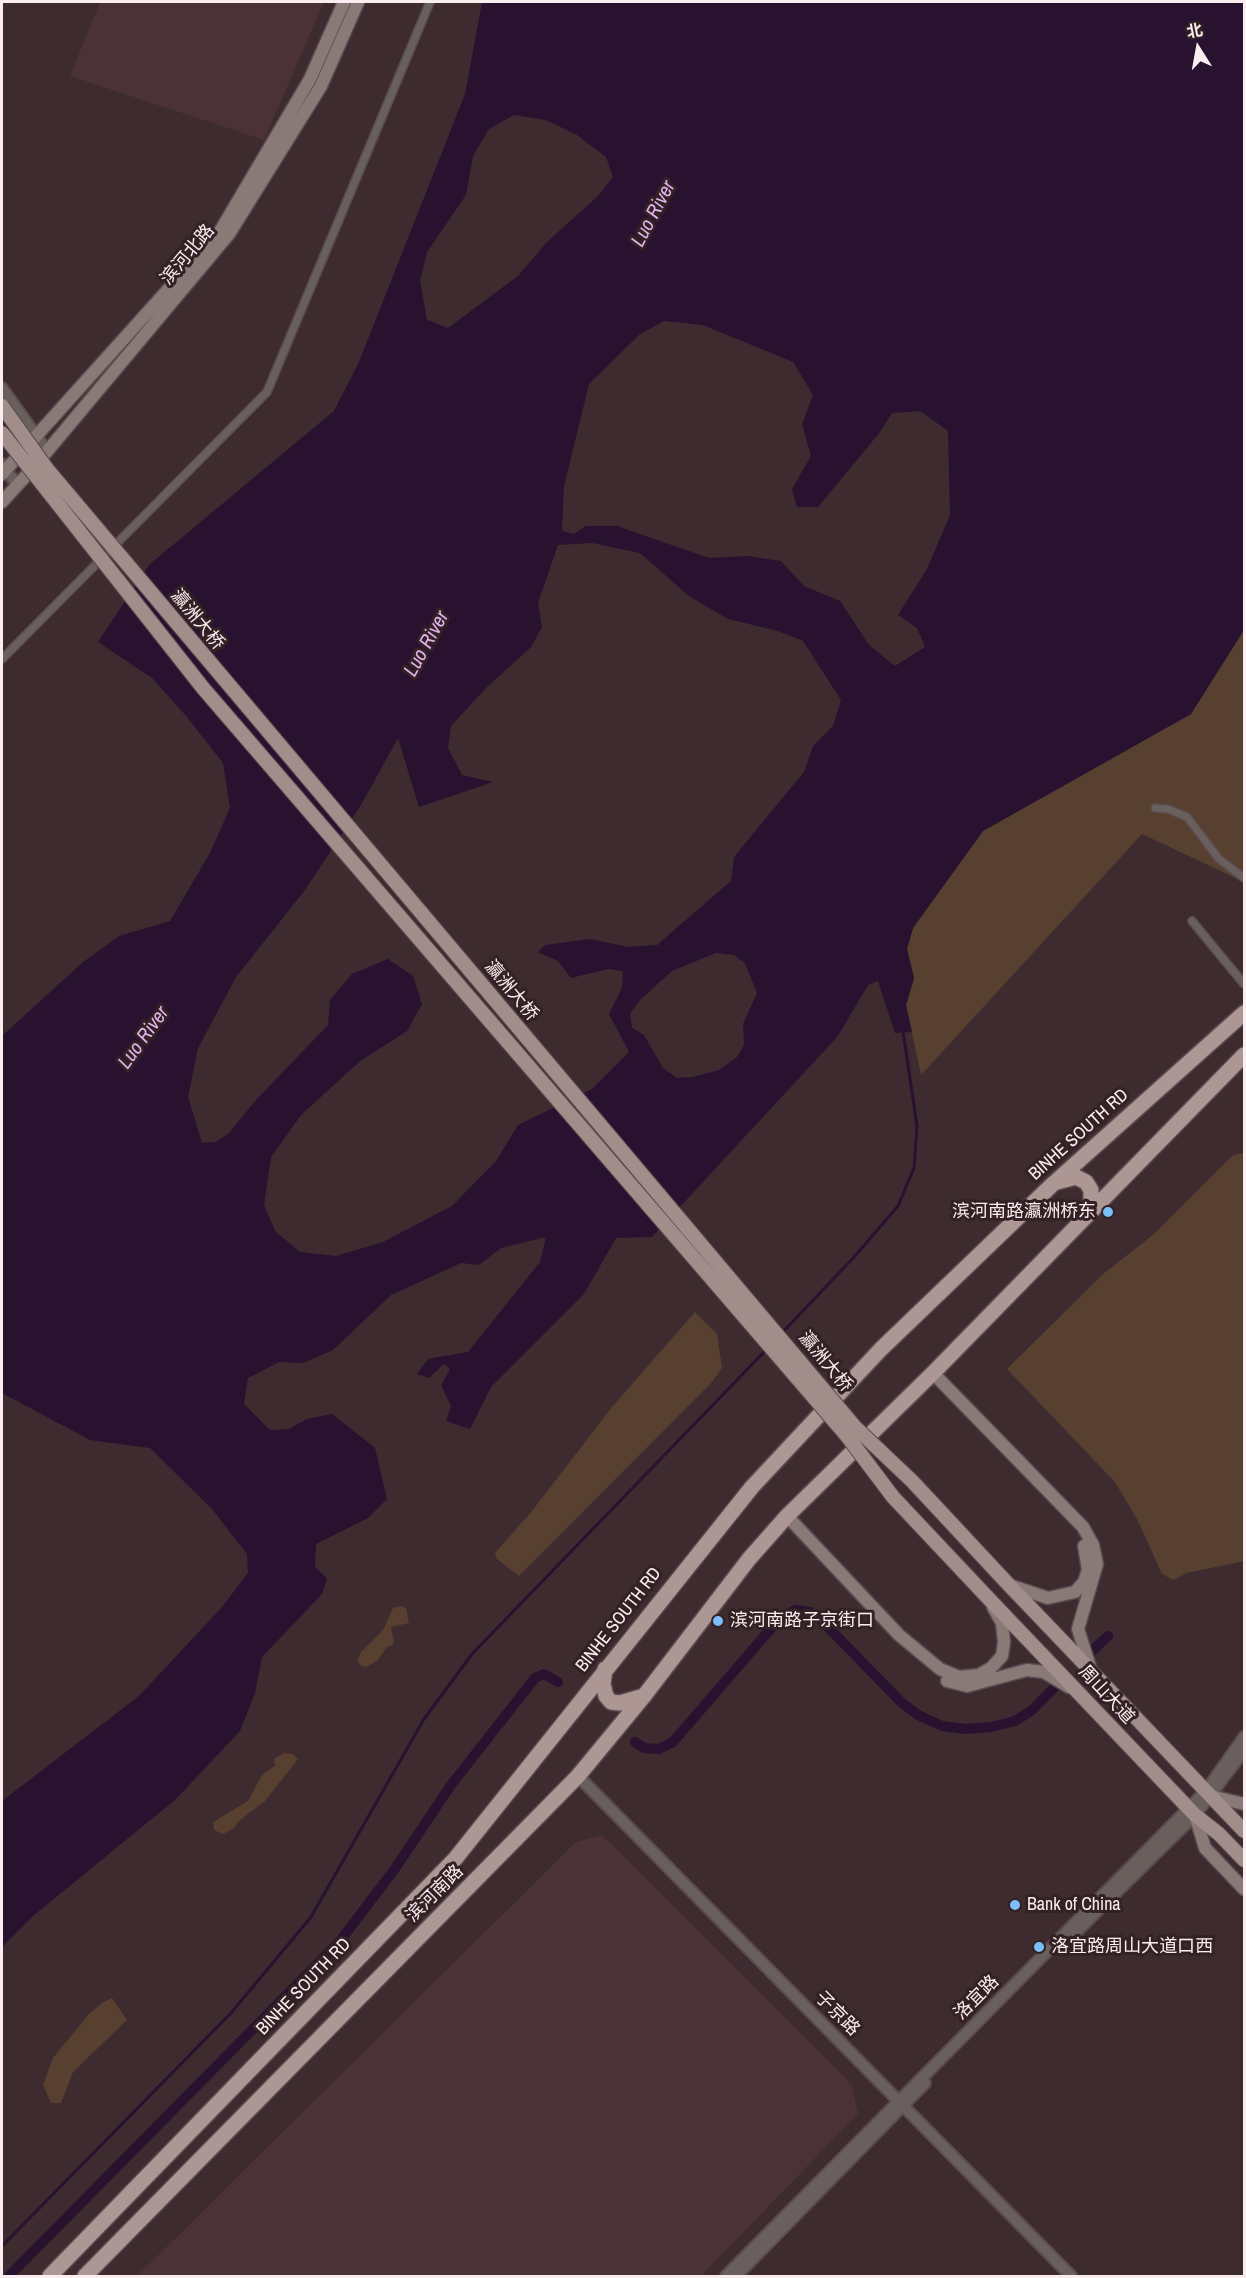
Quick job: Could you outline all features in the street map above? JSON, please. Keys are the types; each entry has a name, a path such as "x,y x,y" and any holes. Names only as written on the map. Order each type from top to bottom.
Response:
{"highway":[{"name":"BINHE SOUTH RD","path":"50,2277 455,1859 752,1486 881,1349 1054,1183 1245,1013"},
{"path":"787,1516 933,1372 1245,1055"},
{"path":"1054,1183 1076,1177 1086,1182 1091,1190 1091,1212"},
{"name":"滨河南路","path":"85,2277 578,1776 644,1696 749,1559 787,1516"},
{"path":"605,1669 603,1684 606,1696 611,1702 620,1703 644,1696"}],"main road":[{"name":"滨河北路","path":"3,469 36,436 219,233 310,79 344,2"},
{"name":"滨河北路","path":"2,502 229,234 321,86 358,2"},
{"name":"瀛洲大桥","path":"2,406 47,470 855,1427 912,1481 1009,1586"},
{"name":"瀛洲大桥","path":"2,433 203,688 833,1419 893,1497 990,1600"},
{"path":"933,1372 1063,1509 1083,1527 1093,1545 1097,1563 1078,1629 1093,1676"},
{"path":"1009,1586 1048,1598 1075,1592 1084,1582 1087,1554 1083,1541 1063,1509"},
{"path":"787,1516 930,1671 953,1683 967,1686 1027,1670 1044,1672 1079,1692"},
{"name":"周山大道","path":"1009,1586 1093,1676 1245,1831"},
{"path":"899,1635 940,1669 959,1677 979,1675 991,1668 1002,1656 1005,1642 1002,1623 990,1600"},
{"name":"周山大道","path":"990,1600 1192,1812 1219,1834 1245,1860"},
{"path":"1208,1794 1245,1804"},
{"name":"周山大道","path":"1192,1812 1205,1848 1245,1889"}],"street":[{"path":"2,659 267,392 430,2"},
{"path":"2,388 47,451"},
{"path":"3,469 17,485"},
{"path":"1155,808 1168,809 1187,817 1219,859 1245,878"},
{"path":"1192,921 1244,984"},
{"name":"洛宜路","path":"1208,1794 1245,1737"},
{"name":"洛宜路","path":"726,2277 1192,1812 1245,1750"},
{"name":"子京路","path":"578,1776 902,2102 1071,2277"},
{"name":"洛宜路","path":"736,2277 902,2102"}],"shaded area":[{"path":"100,2 324,2 264,140 70,76"},
{"path":"1244,630 1244,882 1142,834 921,1075 906,1005 914,978 907,949 913,928 983,831 1191,714"},
{"path":"1244,1153 1244,1561 1187,1573 1173,1580 1162,1574 1137,1519 1115,1482 1007,1369 1103,1274 1153,1235 1233,1155"},
{"path":"695,1312 717,1334 722,1368 711,1383 519,1576 497,1559 495,1553 532,1511 612,1407"},
{"path":"401,1606 406,1608 409,1623 391,1627 394,1644 387,1647 377,1661 366,1667 359,1665 361,1652 383,1630 393,1608"},
{"path":"284,1753 293,1754 298,1759 265,1801 240,1820 233,1829 223,1834 214,1830 213,1822 248,1801 262,1775 276,1765 275,1758"},
{"path":"602,1835 852,2085 858,2114 701,2276 137,2276 576,1842"},
{"path":"112,1998 127,2020 73,2072 61,2103 51,2103 43,2085 53,2058 89,2014"}],"water":[{"name":"Luo River","path":"482,2 1244,2 1244,630 1191,714 983,831 913,928 907,949 914,978 906,1005 912,1032 895,1033 878,981 868,985 838,1036 652,1237 616,1238 584,1294 491,1387 470,1429 446,1421 451,1406 441,1385 450,1369 444,1364 429,1378 417,1374 428,1359 468,1352 540,1262 546,1237 501,1248 479,1265 461,1263 391,1295 333,1350 303,1363 279,1362 248,1378 244,1404 270,1430 289,1429 307,1419 332,1414 375,1448 387,1499 368,1518 316,1544 315,1566 327,1579 322,1594 262,1657 255,1693 240,1731 176,1799 33,1916 2,1947 2,1801 139,1696 222,1607 248,1573 247,1554 212,1509 150,1448 90,1440 2,1393 2,1036 82,963 119,936 170,921 210,853 230,808 223,763 187,717 152,678 98,642 149,565 334,411 359,362 465,94","holes":["514,115 546,120 577,135 606,157 613,177 598,196 546,243 518,276 448,328 427,320 420,281 427,252 466,195 473,156 489,129","664,321 703,325 793,362 813,395 802,424 811,456 792,489 797,507 818,507 880,432 892,413 920,411 948,431 950,515 927,569 898,615 917,628 925,647 895,666 869,645 840,601 804,586 781,561 747,556 709,558 617,526 586,526 574,534 562,531 564,486 589,384 639,335","592,543 640,553 689,596 728,619 778,631 803,641 841,700 833,726 813,746 804,772 734,857 731,881 657,945 628,947 590,939 545,945 538,952 558,961 571,978 608,969 623,971 622,988 609,1014 629,1052 592,1089 518,1125 496,1161 452,1206 383,1242 336,1256 300,1252 275,1231 264,1205 271,1157 301,1115 359,1062 407,1031 422,1004 413,976 388,959 352,974 330,1000 328,1025 255,1101 229,1133 216,1142 202,1143 188,1097 198,1048 236,977 305,890 361,805 398,738 419,807 493,782 462,775 448,748 451,726 486,688 531,647 542,627 538,603 558,545","716,953 734,955 745,963 757,993 743,1024 744,1045 737,1057 719,1070 693,1077 677,1078 663,1068 644,1035 632,1028 630,1014 640,1000 672,971"]}],"waterway":[{"path":"781,1334 855,1256 898,1206 914,1168 917,1126 903,1031"},
{"path":"2,2246 231,2013 311,1917 424,1719 472,1654 766,1350"},
{"path":"635,1742 644,1748 659,1749 673,1742 780,1618 796,1610 810,1612 820,1619 901,1702 918,1715 942,1726 966,1729 991,1727 1015,1721 1031,1711 1057,1685"},
{"path":"1091,1652 1108,1636"},
{"path":"9,2276 340,1941 394,1870 451,1785 535,1678 544,1674 558,1682"}],"place":[{"name":"滨河南路瀛洲桥东","path":"1108,1212"},
{"name":"滨河南路子京街口","path":"718,1621"},
{"name":"Bank of China","path":"1015,1905"},
{"name":"洛宜路周山大道口西","path":"1039,1947"}]}
